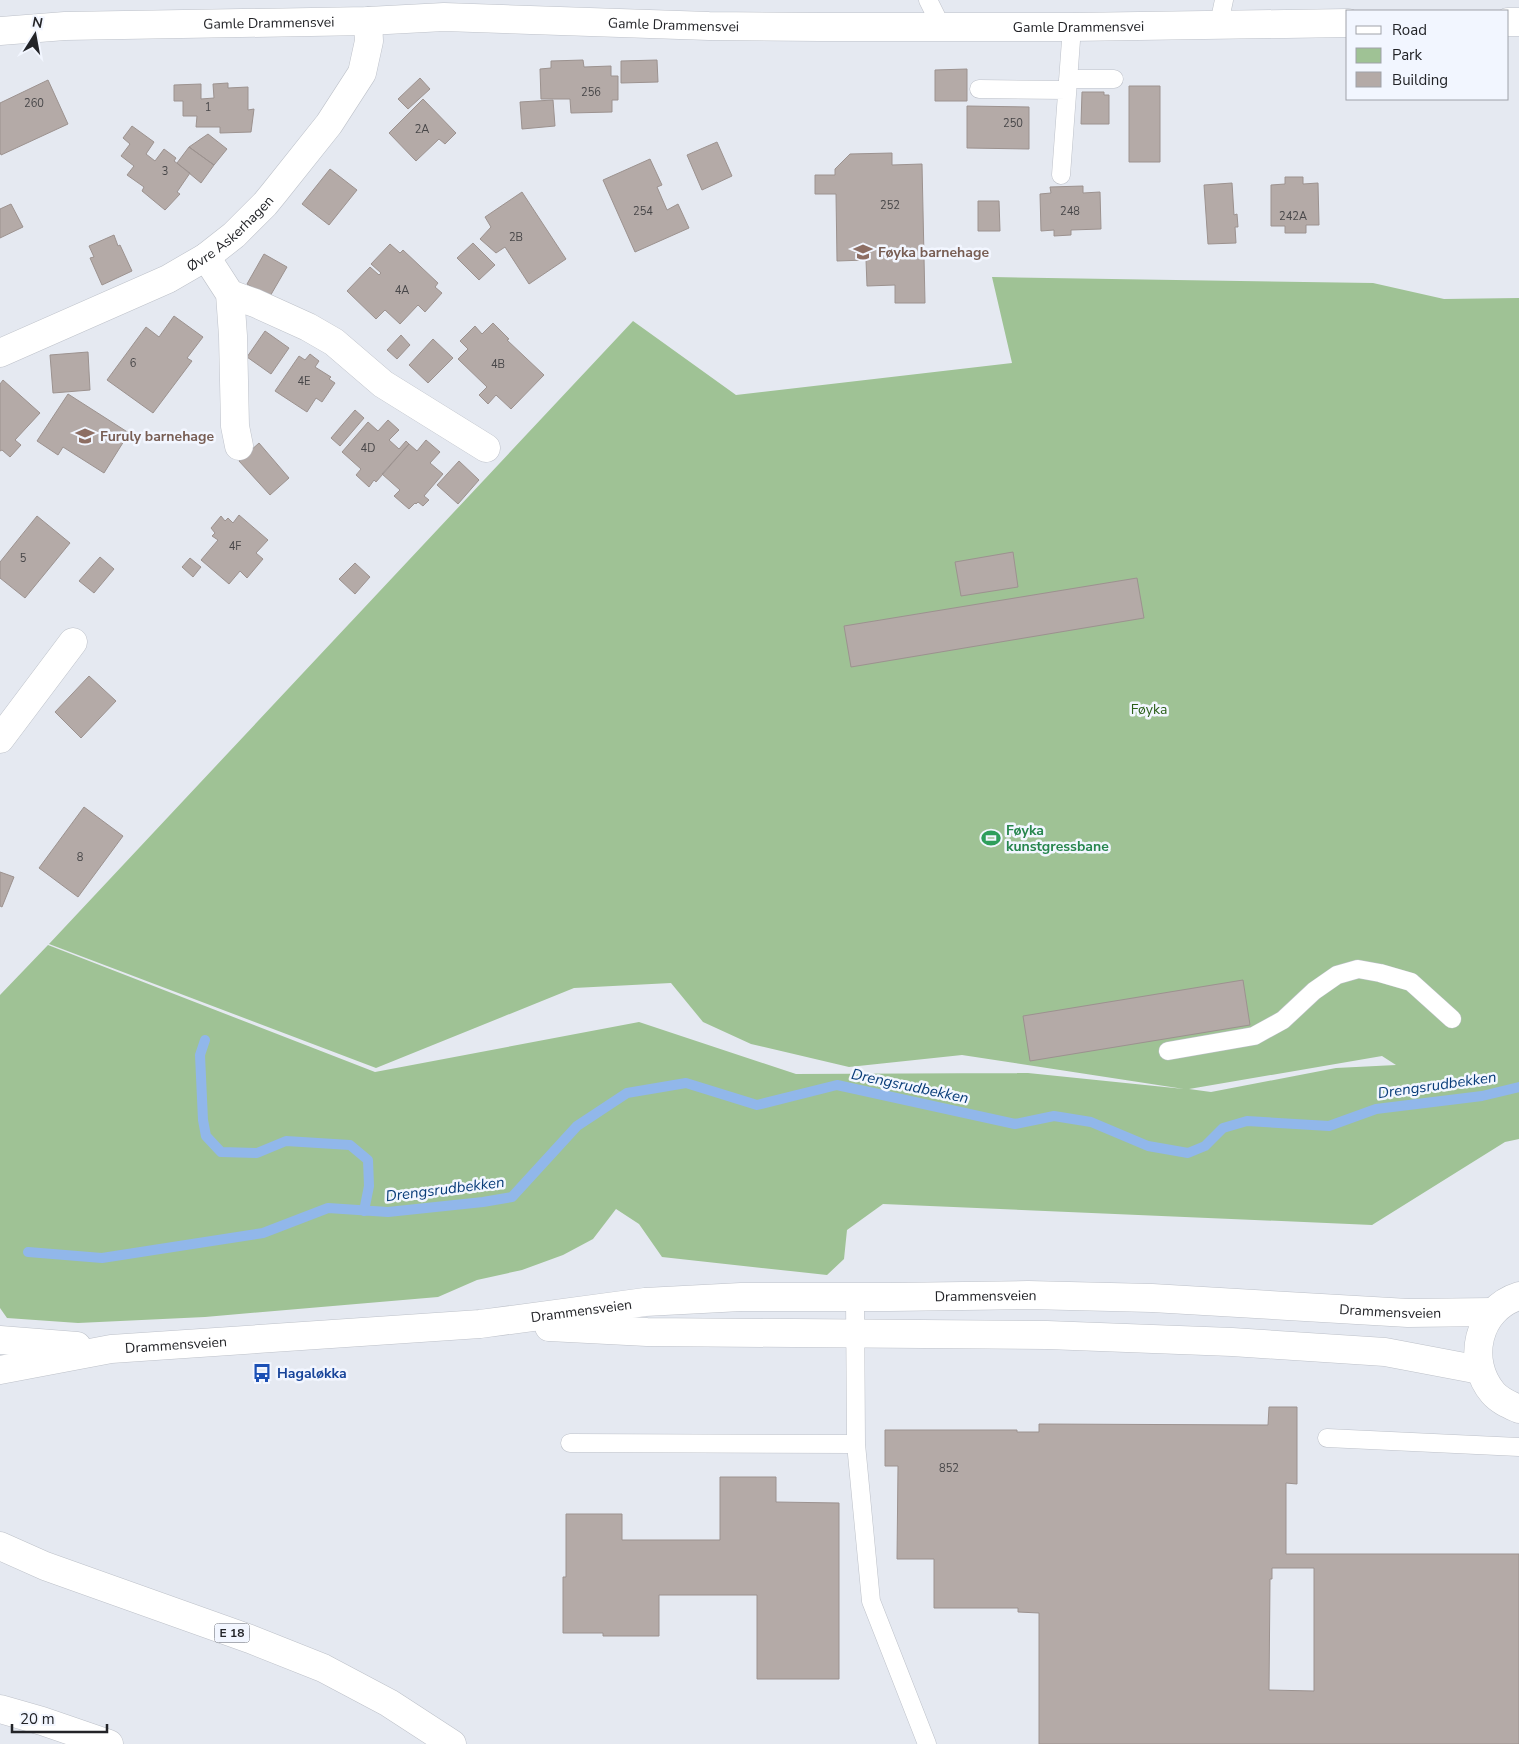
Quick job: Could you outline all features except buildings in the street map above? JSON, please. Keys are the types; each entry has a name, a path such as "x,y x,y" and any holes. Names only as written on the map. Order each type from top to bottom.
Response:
{"main road":[{"name":"Gamle Drammensvei","path":"0,31 65,26 368,21 441,8 710,26 1072,27 1222,12 1346,23"},
{"name":"Øvre Askerhagen","path":"0,353 168,279 206,257 234,234 266,204 329,124 362,74 368,41 368,21"},
{"path":"206,257 230,294 235,426 239,446"},
{"path":"230,294 308,327 334,342 383,384 486,448"},
{"path":"0,739 74,642"},
{"name":"Drammensveien","path":"0,1370 111,1349 480,1324 645,1302 741,1297 854,1296 890,1298 1028,1295 1142,1298 1408,1312 1493,1312"},
{"path":"1519,1296 1503,1304 1493,1312 1484,1326 1478,1341 1477,1354 1480,1370 1485,1382 1494,1394 1519,1410"},
{"name":"Drammensveien","path":"480,1324 647,1332 1048,1335 1242,1342 1385,1352 1480,1370"},
{"name":"Drammensveien","path":"0,1340 111,1349"},
{"name":"E 18","path":"0,1546 45,1566 250,1639 323,1668 389,1703 452,1744"},
{"path":"0,1709 42,1720 109,1744"}],"lane":[{"path":"928,0 941,26"},
{"path":"1061,175 1072,27"},
{"path":"979,89 1068,84 1114,79"},
{"path":"1168,1051 1254,1036 1283,1020 1314,991 1337,975 1358,969 1412,982 1452,1019"},
{"path":"854,1296 856,1444 871,1602 927,1744"},
{"path":"1327,1438 1519,1447"},
{"path":"570,1443 856,1444"}],"green space":[{"name":"Føyka","path":"992,277 1373,283 1444,299 1519,298 1519,1139 1505,1142 1372,1225 883,1204 847,1230 844,1259 827,1275 662,1257 639,1224 616,1209 593,1239 563,1255 522,1270 477,1280 438,1297 205,1317 78,1323 7,1318 0,1308 0,995 48,945 375,1072 639,1022 796,1074 1028,1073 1184,1089 962,1055 849,1067 751,1044 703,1022 671,983 574,988 376,1068 49,944 633,321 736,395 1012,363","holes":["1382,1056 1396,1065 1336,1068 1211,1092 1189,1089"]}],"waterway":[{"path":"205,1040 200,1055 203,1120 206,1136 221,1152 257,1153 286,1141 350,1145 368,1160 369,1186 364,1211"},
{"name":"Drengsrudbekken","path":"28,1252 102,1258 263,1233 328,1208 388,1212 512,1197 577,1126 627,1093 686,1083 757,1105 837,1085 1015,1124 1054,1116 1091,1122 1148,1146 1188,1153 1205,1146 1223,1128 1247,1121 1329,1126 1376,1109 1482,1096 1519,1087"}],"place":[{"name":"Føyka barnehage","path":"863,252"},
{"name":"Furuly barnehage","path":"85,436"},
{"name":"Føyka kunstgressbane","path":"991,838"},
{"name":"Hagaløkka","path":"262,1373"}]}
